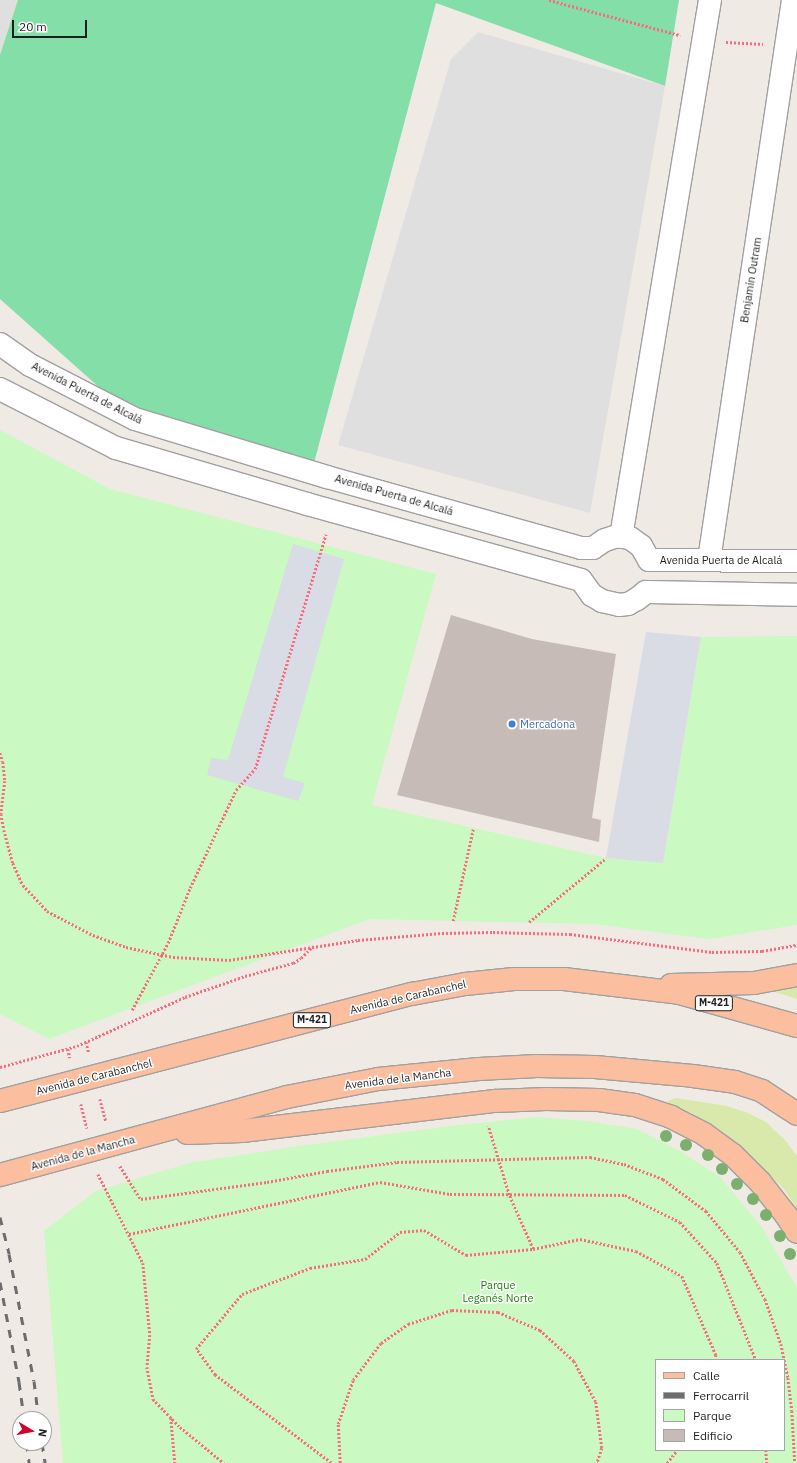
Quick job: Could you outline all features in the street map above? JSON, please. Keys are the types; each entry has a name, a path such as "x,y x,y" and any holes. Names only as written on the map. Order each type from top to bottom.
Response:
{"main road":[{"path":"630,987 704,983 754,983 797,974"},
{"name":"Avenida de Carabanchel","path":"0,1101 412,994 465,984 514,979 564,979 679,993 797,1026"},
{"name":"Avenida de la Mancha","path":"0,1175 152,1135 240,1109 330,1088 378,1079 427,1074 537,1066 652,1071 734,1082 762,1091 797,1114"},
{"path":"152,1135 242,1131 481,1103 546,1099 599,1100 635,1105 671,1117 704,1134 733,1155 760,1182 786,1215 797,1232"}],"street":[{"path":"649,560 653,573 651,583 646,592 633,602 619,605 602,601 592,595 584,583 582,576 586,555 605,540 621,537 710,0"},
{"name":"Benjamín Outram","path":"709,560 793,0"},
{"name":"Avenida Puerta de Alcalá","path":"0,344 30,365 135,419 327,477 581,548 593,548"},
{"path":"0,389 116,448 333,511 581,580 584,583"},
{"name":"Avenida Puerta de Alcalá","path":"621,537 630,538 641,546 649,560 797,561"},
{"path":"646,592 797,594"}],"path":[{"path":"549,0 703,41 786,45"},
{"path":"132,1010 162,956 190,888 236,790 255,769 333,511"},
{"path":"0,752 3,762 5,781 1,814 13,863 23,885 47,911 75,926 126,947 162,956 191,959 229,960 313,946 387,937 485,932 570,934 719,952 762,951 797,945"},
{"path":"453,921 473,829"},
{"path":"529,922 606,858"},
{"path":"0,1068 68,1049 185,997 245,976 293,963 301,958 313,946"},
{"path":"86,1042 85,1079 102,1147 120,1167 141,1199 397,1162 590,1157 607,1160 662,1179 706,1211 740,1252 759,1287 774,1322 783,1359"},
{"path":"68,1049 85,1079 102,1147 100,1178 143,1263 150,1335 147,1367 153,1399 171,1418 224,1463"},
{"path":"481,1103 509,1195 533,1249"},
{"path":"129,1234 380,1182 450,1194 625,1195 680,1222 717,1263 756,1359"},
{"path":"331,1463 215,1375 196,1349 242,1294 310,1268 365,1259 400,1232 424,1230 466,1255 533,1249 580,1240 636,1251 682,1276 716,1355 716,1359"},
{"path":"340,1463 338,1424 353,1380 381,1343 408,1324 452,1310 498,1312 540,1330 574,1361 596,1402 602,1448 597,1463"},
{"path":"785,1366 792,1411 795,1463"},
{"path":"171,1418 176,1463"},
{"path":"667,1463 676,1451"},
{"path":"766,1451 767,1463"}],"green space":[{"path":"0,0 679,0 665,86 436,3 314,463 119,405 0,299"},
{"path":"0,430 110,489 436,574 372,805 606,858 663,863 701,637 797,636 797,925 709,939 594,924 370,919 49,1039 0,1014"},
{"path":"797,985 797,999 772,991"},
{"path":"676,1098 727,1106 748,1113 766,1122 785,1140 797,1156 797,1209 784,1189 753,1159 721,1132 690,1112 670,1104 667,1101"},
{"name":"Parque Leganés Norte","path":"537,1117 587,1121 637,1129 680,1151 720,1177 762,1227 797,1288 797,1463 63,1463 44,1231 96,1191 189,1163 299,1146 459,1125"}],"shaded area":[{"path":"0,0 18,0 0,55"},
{"path":"478,32 665,86 590,513 338,445 451,59"},
{"path":"293,544 344,559 283,777 305,783 298,801 207,775 211,758 228,760"},
{"path":"646,632 701,637 663,863 606,858"}],"building":[{"name":"Mercadona","path":"451,615 532,639 616,654 592,818 601,820 599,842 397,795"}],"railway":[{"path":"0,1217 9,1254 34,1381 38,1411"},
{"path":"0,1282 19,1382 23,1411"},
{"path":"28,1451 29,1463"},
{"path":"43,1451 45,1463"}],"place":[{"name":"Mercadona","path":"512,724"}]}
